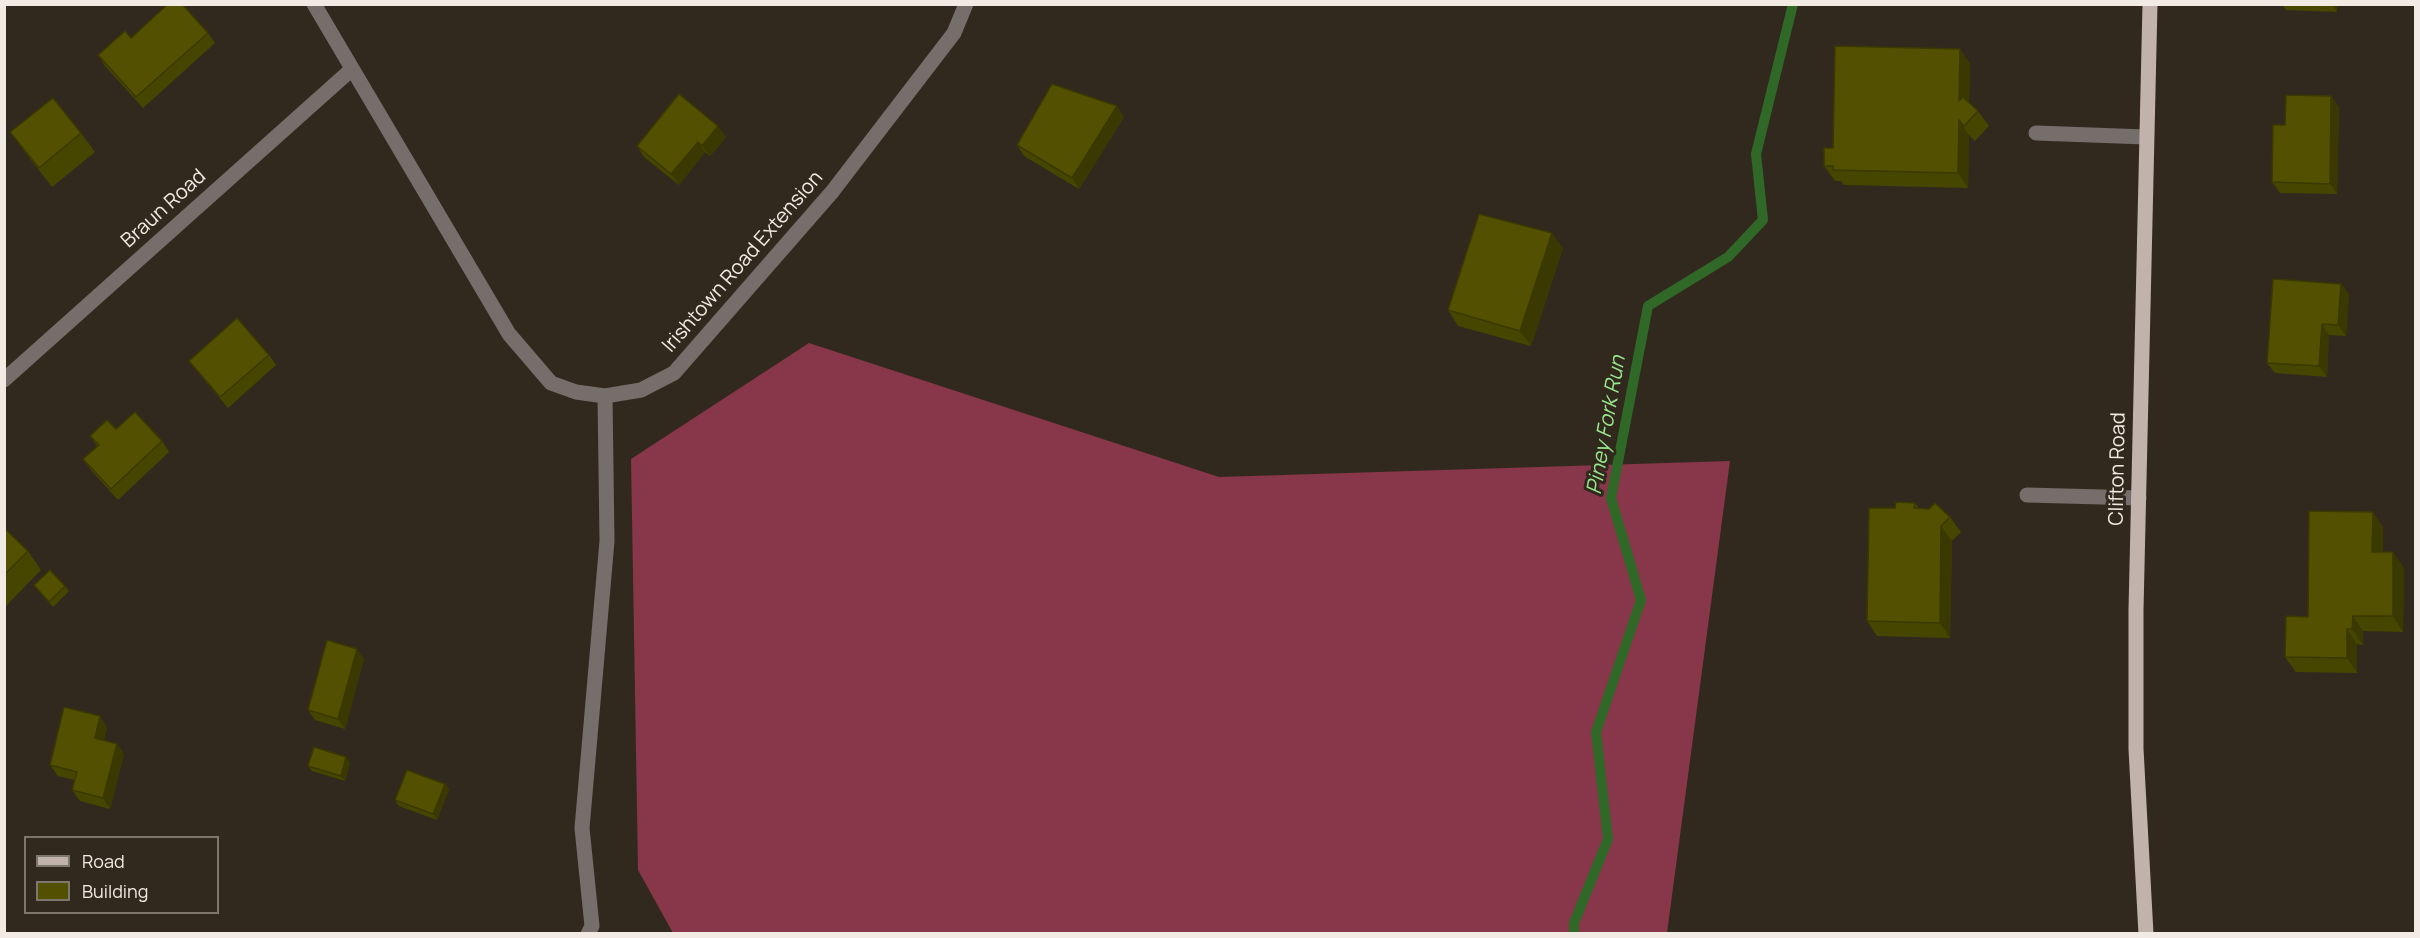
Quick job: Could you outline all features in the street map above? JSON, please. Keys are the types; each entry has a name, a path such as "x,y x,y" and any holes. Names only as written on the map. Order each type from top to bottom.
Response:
{"main road":[{"name":"Clifton Road","path":"2146,933 2136,749 2150,4"}],"street":[{"name":"Irishtown Road Extension","path":"314,4 509,334 551,383 576,392 605,396 641,390 674,373 832,192 954,33 966,4"},
{"name":"Braun Road","path":"4,380 352,69"},
{"path":"2036,133 2146,137"},
{"path":"588,933 592,926 582,828 607,541 605,396"},
{"path":"2027,495 2139,498"}],"shaded area":[{"path":"809,343 1219,477 1730,461 1667,933 673,933 638,870 631,459"}],"building":[{"path":"168,4 182,4 208,33 136,97 98,55 125,31 131,38"},
{"path":"1835,46 1960,49 1959,101 1963,97 1978,111 1964,126 1959,120 1958,173 1833,170 1833,166 1824,166 1824,148 1833,148"},
{"path":"1052,84 1117,106 1072,178 1017,145"},
{"path":"679,94 718,126 702,146 698,142 671,174 637,146"},
{"path":"2286,95 2331,96 2330,184 2272,182 2273,125 2285,125"},
{"path":"53,98 81,133 39,168 10,132"},
{"path":"1479,214 1552,233 1520,331 1448,310"},
{"path":"2273,279 2341,284 2338,325 2322,324 2319,366 2267,363"},
{"path":"237,318 269,355 220,397 189,361"},
{"path":"135,412 162,441 111,489 83,459 99,445 90,436 107,420 116,429"},
{"path":"1896,502 1915,503 1914,508 1929,509 1935,503 1950,517 1941,526 1940,623 1867,621 1869,508 1895,508"},
{"path":"2309,511 2373,512 2372,552 2393,552 2393,616 2353,616 2352,629 2347,629 2347,658 2285,657 2286,616 2308,617"},
{"path":"4,528 28,551 4,575"},
{"path":"50,570 65,586 49,602 34,585"},
{"path":"327,640 357,649 338,719 308,710"},
{"path":"64,707 100,716 95,738 117,744 103,798 72,790 77,772 50,765"},
{"path":"314,747 346,757 341,776 308,766"},
{"path":"407,770 445,784 433,814 395,800"}],"waterway":[{"name":"Piney Fork Run","path":"1574,934 1574,923 1608,839 1596,732 1641,600 1611,498 1648,306 1728,257 1763,220 1756,154 1793,4"}]}
